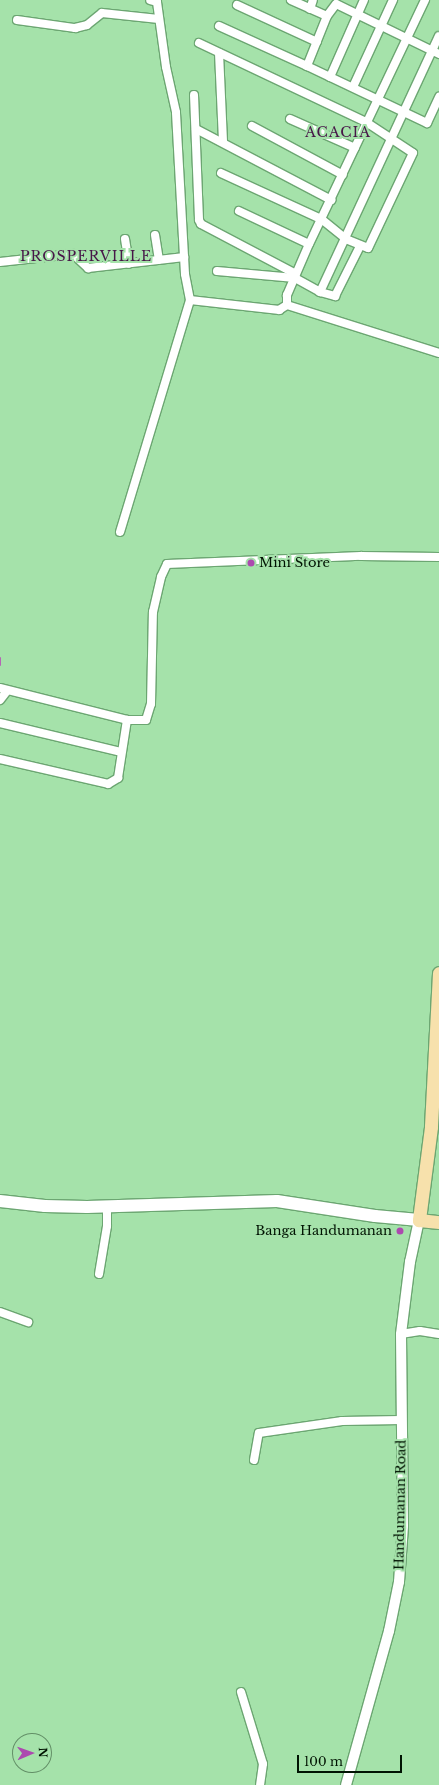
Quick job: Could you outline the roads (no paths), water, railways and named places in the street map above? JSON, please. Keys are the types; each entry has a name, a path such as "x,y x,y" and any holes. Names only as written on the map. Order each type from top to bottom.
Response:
{"main road":[{"path":"420,1220 435,1128 439,973"},
{"path":"0,1201 22,1205 107,1207 277,1201 439,1222"}],"street":[{"path":"120,532 190,300 187,294 184,257 176,112 157,2 150,0"},
{"path":"292,0 327,16"},
{"path":"310,9 313,0"},
{"path":"330,77 364,0"},
{"path":"353,87 393,0"},
{"path":"287,305 287,295 309,244 425,0"},
{"path":"307,66 327,16 336,2 357,16 436,52"},
{"path":"237,5 317,42"},
{"path":"17,20 75,28 88,26 102,12 159,19"},
{"path":"219,26 353,87 427,123 439,97"},
{"path":"320,292 346,240 403,111 436,52 439,36"},
{"path":"198,43 366,122 390,140 413,153 369,247 360,246 346,240 321,219 221,173"},
{"path":"219,53 223,142"},
{"path":"194,95 199,220 201,224 272,261 320,292 332,296 336,294 360,246"},
{"path":"290,119 355,148"},
{"path":"252,126 343,175"},
{"path":"196,129 331,200"},
{"path":"239,211 309,244"},
{"path":"155,235 159,260"},
{"path":"125,238 128,264"},
{"path":"0,262 73,254 84,267 128,264 184,257"},
{"path":"267,274 272,261"},
{"path":"217,271 296,276"},
{"path":"190,300 278,310 287,305 439,353"},
{"path":"0,700 4,689 127,720 146,720 150,715 153,612 161,577 167,564 361,556 439,557"},
{"path":"0,759 108,784 118,778 127,720"},
{"path":"0,723 121,752"},
{"path":"99,1274 107,1226 107,1207"},
{"name":"Handumanan Road","path":"346,1785 389,1631 400,1582 403,1526 401,1334 410,1262 420,1220"},
{"path":"0,1312 28,1322"},
{"path":"401,1334 420,1330 438,1335"},
{"path":"254,1460 258,1433 342,1421 401,1420"},
{"path":"241,1692 263,1764 260,1785"}],"waterway":[{"path":"0,658 0,665"}],"place":[{"name":"Mini Store","path":"251,563"},
{"name":"Banga Handumanan","path":"400,1231"}],"district":[{"name":"ACACIA","path":"338,132"},
{"name":"PROSPERVILLE","path":"86,256"}]}
